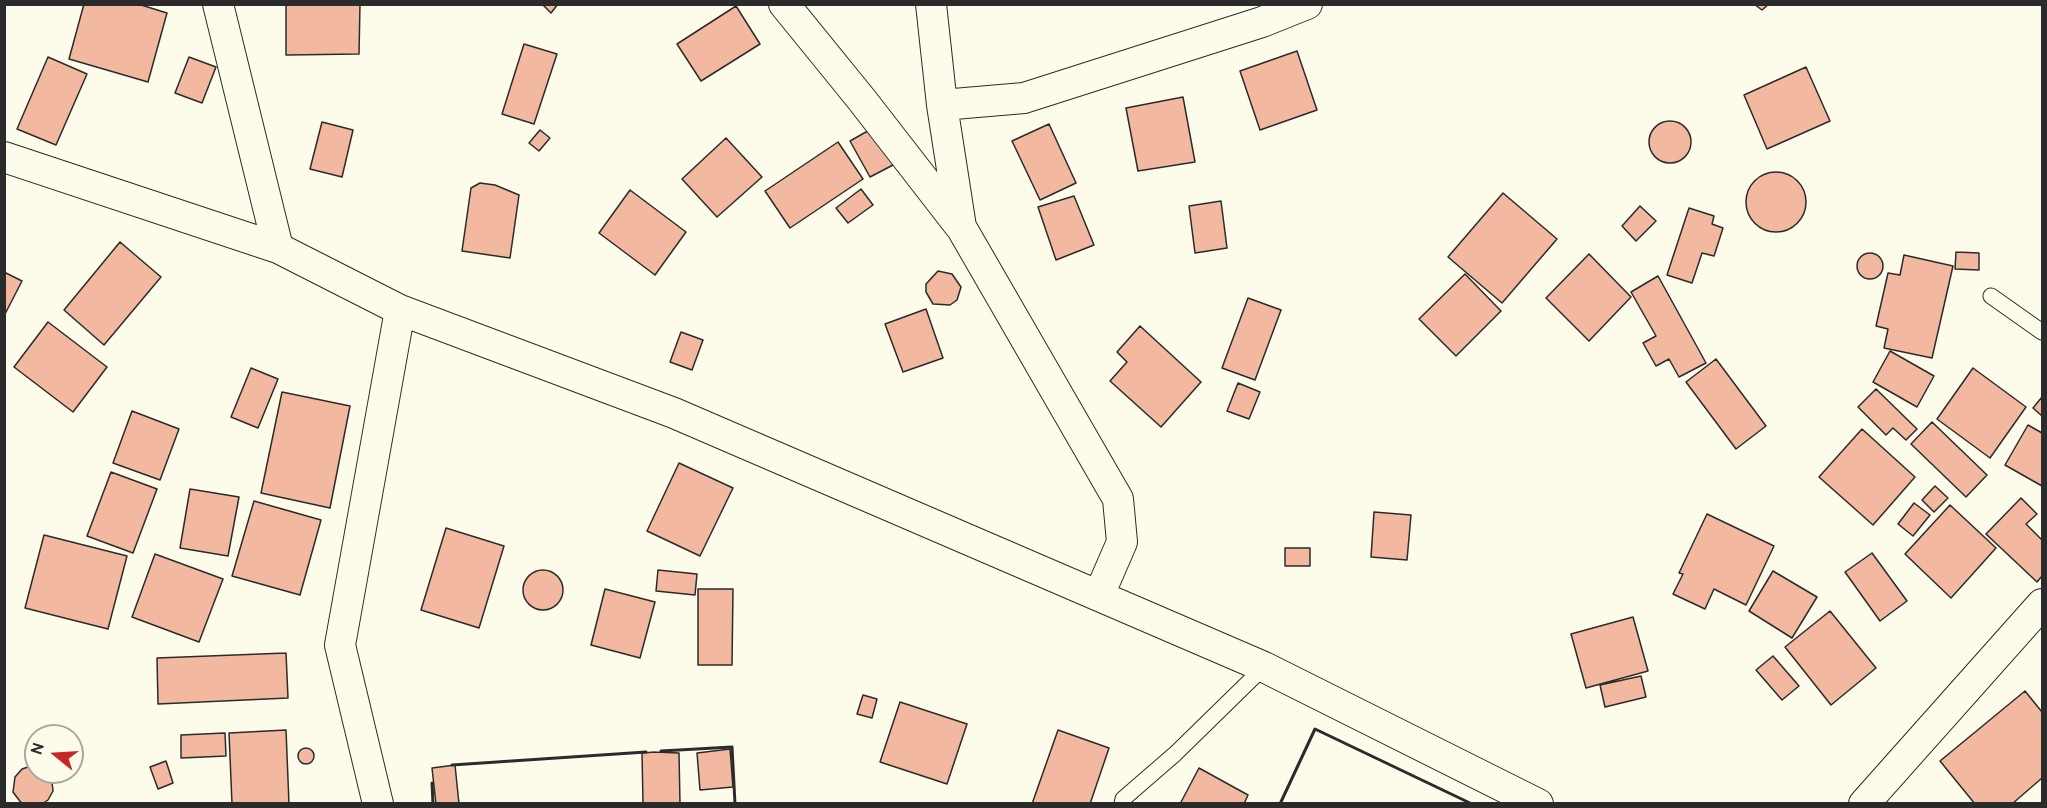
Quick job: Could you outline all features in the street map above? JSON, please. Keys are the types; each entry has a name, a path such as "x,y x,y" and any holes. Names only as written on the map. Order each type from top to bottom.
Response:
{"street":[{"path":"218,4 278,248"},
{"path":"784,4 961,228 1118,499 1122,542 1099,595"},
{"path":"931,4 942,105 961,228"},
{"path":"942,105 1024,98 1262,22 1306,4"},
{"path":"4,157 278,248 400,309 674,413 1263,667 1538,804"},
{"path":"378,804 340,645 400,309"},
{"path":"1864,804 2043,604"}],"lane":[{"path":"1991,296 2043,332"},
{"path":"1122,804 1123,799 1175,754 1263,667"}],"building":[{"path":"84,4 138,4 167,13 148,82 69,59"},
{"path":"286,4 360,4 359,54 286,55"},
{"path":"542,4 558,4 551,13"},
{"path":"1754,4 1769,4 1762,10"},
{"path":"736,6 760,44 701,81 677,44"},
{"path":"524,44 557,54 534,124 502,114"},
{"path":"1297,51 1317,110 1260,130 1240,71"},
{"path":"48,57 87,74 56,145 17,129"},
{"path":"189,57 216,67 202,103 175,93"},
{"path":"1806,67 1830,121 1767,149 1744,95"},
{"path":"1183,97 1195,162 1138,171 1126,108"},
{"path":"1670,121 1685,127 1691,142 1685,157 1670,163 1655,157 1649,142 1655,127"},
{"path":"322,122 353,130 342,177 310,169"},
{"path":"1049,124 1076,183 1040,200 1012,141"},
{"path":"873,128 893,165 870,177 850,141"},
{"path":"540,130 550,138 539,151 529,143"},
{"path":"726,138 762,177 717,217 682,179"},
{"path":"838,142 863,179 790,228 765,191"},
{"path":"1776,172 1797,181 1806,202 1797,223 1776,232 1755,223 1746,202 1755,181"},
{"path":"480,183 495,185 519,195 510,258 462,251 471,188"},
{"path":"861,189 873,205 848,223 836,208"},
{"path":"630,190 686,232 655,275 599,233"},
{"path":"1503,193 1557,239 1502,303 1448,257"},
{"path":"1074,196 1094,245 1056,260 1038,207"},
{"path":"1221,201 1227,248 1195,253 1189,206"},
{"path":"1640,206 1656,221 1636,241 1622,226"},
{"path":"1689,208 1714,216 1712,224 1723,228 1714,256 1702,253 1692,283 1667,275"},
{"path":"120,242 161,277 104,345 64,310"},
{"path":"1956,252 1979,253 1979,270 1955,269"},
{"path":"1870,253 1879,257 1883,266 1879,275 1870,279 1861,275 1857,266 1861,257"},
{"path":"1589,254 1631,297 1589,341 1546,298"},
{"path":"1904,255 1953,266 1932,358 1884,348 1888,329 1876,326 1888,273 1900,275"},
{"path":"938,271 952,274 961,287 957,300 950,305 933,304 926,292 926,284"},
{"path":"4,272 22,281 4,316"},
{"path":"1465,274 1501,311 1456,356 1419,319"},
{"path":"1658,276 1706,363 1679,377 1669,359 1656,366 1643,343 1656,336 1631,292"},
{"path":"1248,298 1281,310 1255,380 1222,368"},
{"path":"926,309 943,358 903,372 885,324"},
{"path":"48,322 107,367 73,412 14,367"},
{"path":"1140,326 1201,382 1161,427 1110,381 1127,362 1117,352"},
{"path":"681,332 703,340 692,370 670,362"},
{"path":"1890,351 1934,376 1917,407 1873,382"},
{"path":"1716,359 1766,426 1736,449 1686,382"},
{"path":"251,368 278,379 258,428 231,417"},
{"path":"1973,368 2026,407 1990,458 1937,419"},
{"path":"1238,383 1260,392 1249,419 1227,411"},
{"path":"1876,389 1917,429 1906,440 1893,428 1886,435 1858,407"},
{"path":"282,392 350,406 330,508 261,493"},
{"path":"2042,397 2042,416 2033,408"},
{"path":"132,411 179,429 160,480 113,463"},
{"path":"1932,422 1987,475 1966,497 1911,444"},
{"path":"2028,425 2042,433 2042,486 2005,465"},
{"path":"1862,429 1915,477 1873,525 1819,477"},
{"path":"679,463 733,488 700,556 647,531"},
{"path":"111,472 157,489 133,553 87,536"},
{"path":"1935,486 1948,498 1934,512 1922,500"},
{"path":"190,489 239,497 228,556 180,548"},
{"path":"2021,498 2037,514 2026,524 2042,540 2042,576 2037,582 1986,534"},
{"path":"254,501 321,520 300,595 232,576"},
{"path":"1914,503 1930,515 1913,536 1898,524"},
{"path":"1950,505 1996,548 1951,598 1905,554"},
{"path":"1374,512 1411,515 1407,560 1371,557"},
{"path":"1707,514 1774,546 1746,605 1714,589 1705,609 1673,594 1683,574 1679,573"},
{"path":"446,528 504,546 479,628 421,610"},
{"path":"44,535 127,556 108,629 25,608"},
{"path":"1285,548 1310,548 1310,566 1285,566"},
{"path":"1872,553 1907,601 1880,621 1845,572"},
{"path":"155,554 223,579 199,642 132,617"},
{"path":"543,570 551,571 557,576 562,582 562,598 557,604 551,609 543,610 535,609 529,604 524,598 523,590 524,582 529,576 535,571"},
{"path":"658,570 697,574 695,595 656,591"},
{"path":"1773,571 1817,597 1792,638 1749,611"},
{"path":"605,589 655,602 640,658 591,645"},
{"path":"698,589 733,589 732,665 698,665"},
{"path":"1830,611 1876,668 1831,705 1785,647"},
{"path":"1633,617 1648,671 1586,688 1571,634"},
{"path":"286,653 288,698 158,704 157,658"},
{"path":"1773,656 1799,686 1782,700 1756,670"},
{"path":"1641,676 1646,697 1605,707 1600,685"},
{"path":"2025,691 2042,712 2042,778 2012,804 1975,804 1940,761"},
{"path":"863,695 877,699 872,718 857,714"},
{"path":"900,702 967,724 947,784 880,762"},
{"path":"286,730 289,804 232,804 229,733"},
{"path":"1058,730 1109,748 1090,804 1032,804"},
{"path":"225,733 226,756 181,758 181,735"},
{"path":"306,748 314,756 306,764 298,756"},
{"path":"730,749 733,787 700,790 697,753"},
{"path":"642,753 679,753 680,804 643,804"},
{"path":"166,761 173,783 158,789 150,767"},
{"path":"455,765 459,804 436,804 432,768"},
{"path":"24,768 24,784 52,784 53,791 48,800 42,804 22,804 13,792 15,777"},
{"path":"1199,768 1248,795 1244,804 1180,804"}],"wall":[{"path":"1280,804 1315,729 1472,804"},
{"path":"661,751 732,747 735,804"},
{"path":"452,765 646,752"},
{"path":"432,783 433,804"}]}
